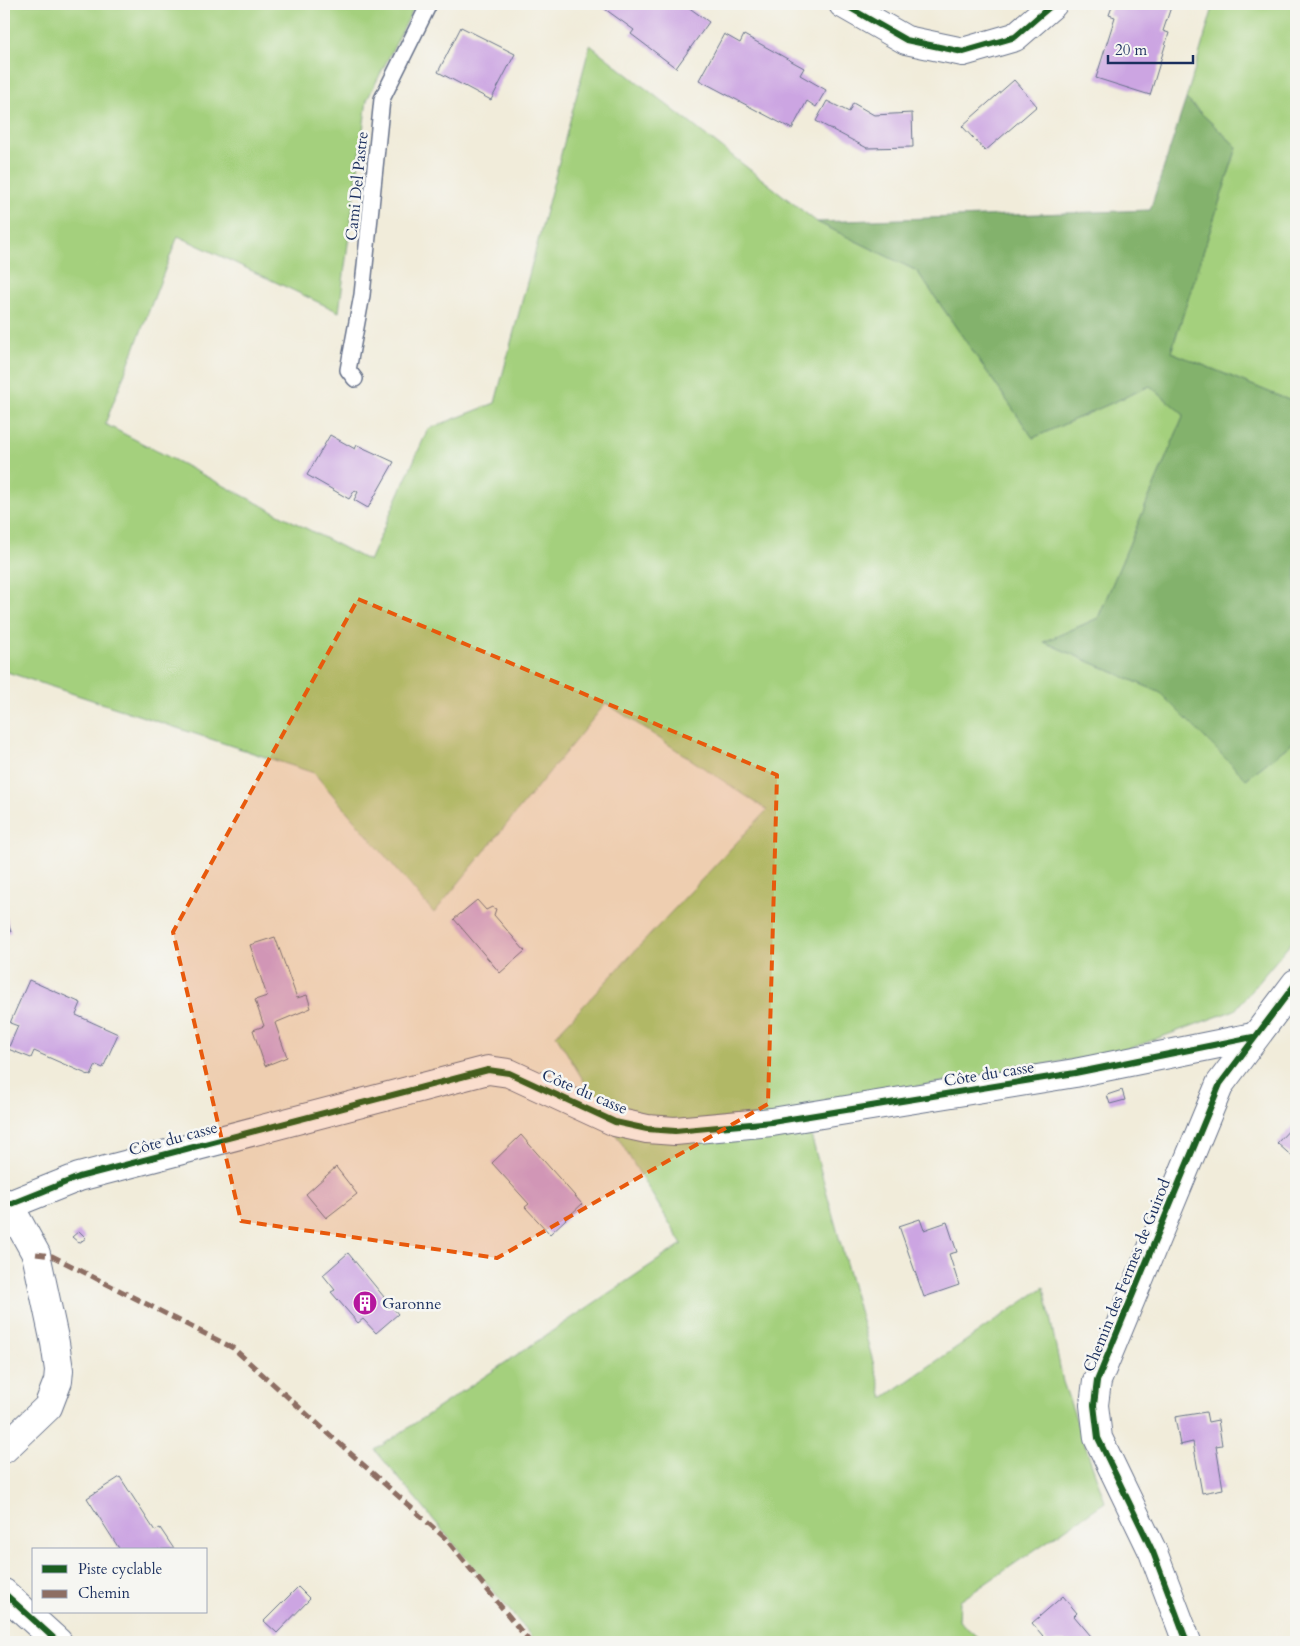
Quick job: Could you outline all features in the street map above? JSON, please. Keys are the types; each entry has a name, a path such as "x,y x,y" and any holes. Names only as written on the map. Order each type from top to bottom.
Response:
{"street":[{"path":"843,4 906,40 963,52 1015,37 1053,4"},
{"name":"Chemin des Fermes de Guirod","path":"1187,1642 1154,1552 1098,1438 1094,1405 1096,1381 1220,1084 1296,983"},
{"name":"Côte du casse","path":"6,1203 79,1177 488,1070 509,1073 614,1122 675,1131 772,1122 1065,1075 1253,1038"},
{"path":"4,1449 48,1407 58,1381 59,1370 36,1254 6,1203"},
{"path":"4,1593 58,1642"}],"lane":[{"name":"Cami Del Pastre","path":"355,379 348,370 362,295 382,98 429,4"}],"highlighted area":[{"path":"358,599 777,775 768,1104 497,1258 241,1221 173,932"}],"green space":[{"path":"4,4 416,4 367,100 339,312 178,236 105,424 369,561 428,429 495,403 590,45 817,222 917,271 1033,438 1150,386 1184,415 1098,618 1044,642 1159,692 1246,779 1296,740 1296,937 1235,1010 1123,1051 803,1106 883,1398 1044,1287 1063,1382 1105,1502 960,1601 959,1621 983,1642 536,1642 375,1450 682,1244 556,1035 767,810 606,703 434,913 314,773 4,671"},
{"path":"1214,4 1296,4 1296,403 1171,352 1237,147 1186,99"},
{"path":"1186,99 1237,147 1171,352 1296,403 1296,740 1246,779 1159,692 1044,642 1098,618 1184,415 1150,386 1033,438 917,271 817,222 1150,210"}],"building":[{"path":"598,4 684,4 709,22 676,68 631,34 634,30"},
{"path":"1113,4 1172,4 1163,31 1169,33 1150,95 1096,78 1115,17 1109,15"},
{"path":"461,27 515,54 491,100 438,72"},
{"path":"724,34 740,43 744,35 804,68 800,75 826,90 816,107 807,101 792,129 699,80"},
{"path":"1014,80 1037,106 985,151 962,126"},
{"path":"827,101 849,112 853,103 874,115 912,113 913,147 867,148 816,121"},
{"path":"330,435 355,449 357,445 394,462 368,508 354,500 358,492 355,490 349,499 307,475"},
{"path":"477,900 486,910 492,907 496,909 494,915 525,951 500,973 454,919"},
{"path":"4,910 11,932 4,934"},
{"path":"275,937 297,998 307,995 311,1008 275,1023 287,1057 265,1066 253,1030 264,1026 255,1000 267,996 250,945"},
{"path":"29,980 81,1003 76,1015 118,1034 103,1068 96,1065 91,1076 34,1051 31,1058 8,1049 18,1026 10,1023"},
{"path":"1122,1090 1125,1100 1110,1104 1107,1095"},
{"path":"1296,1123 1296,1160 1277,1143"},
{"path":"521,1135 582,1204 550,1234 525,1207 529,1204 492,1163"},
{"path":"336,1167 357,1194 326,1218 306,1194"},
{"path":"920,1219 924,1230 947,1222 957,1252 949,1254 959,1285 924,1297 899,1226"},
{"path":"79,1231 86,1238 79,1243 72,1237"},
{"name":"Garonne","path":"348,1253 398,1314 376,1333 363,1319 358,1323 331,1292 335,1290 323,1275"},
{"path":"1206,1412 1208,1422 1218,1420 1222,1445 1216,1446 1223,1489 1202,1493 1193,1442 1180,1445 1175,1417"},
{"path":"120,1477 155,1531 160,1528 173,1548 119,1548 87,1498"},
{"path":"298,1587 310,1599 277,1633 264,1621"},
{"path":"1063,1596 1077,1613 1074,1616 1096,1642 1048,1642 1032,1623"}],"marked path":[{"path":"36,1254 52,1256 233,1348 445,1538 530,1642"}],"cycle path":[{"path":"843,4 906,40 963,52 1015,37 1053,4"},
{"path":"1187,1642 1153,1552 1098,1438 1094,1405 1097,1381 1220,1084 1296,983"},
{"path":"9,1205 79,1177 488,1070 509,1073 615,1122 647,1129 675,1131 772,1122 1075,1073 1253,1037"},
{"path":"4,1593 58,1642"}],"place":[{"name":"Garonne","path":"365,1303"}]}
